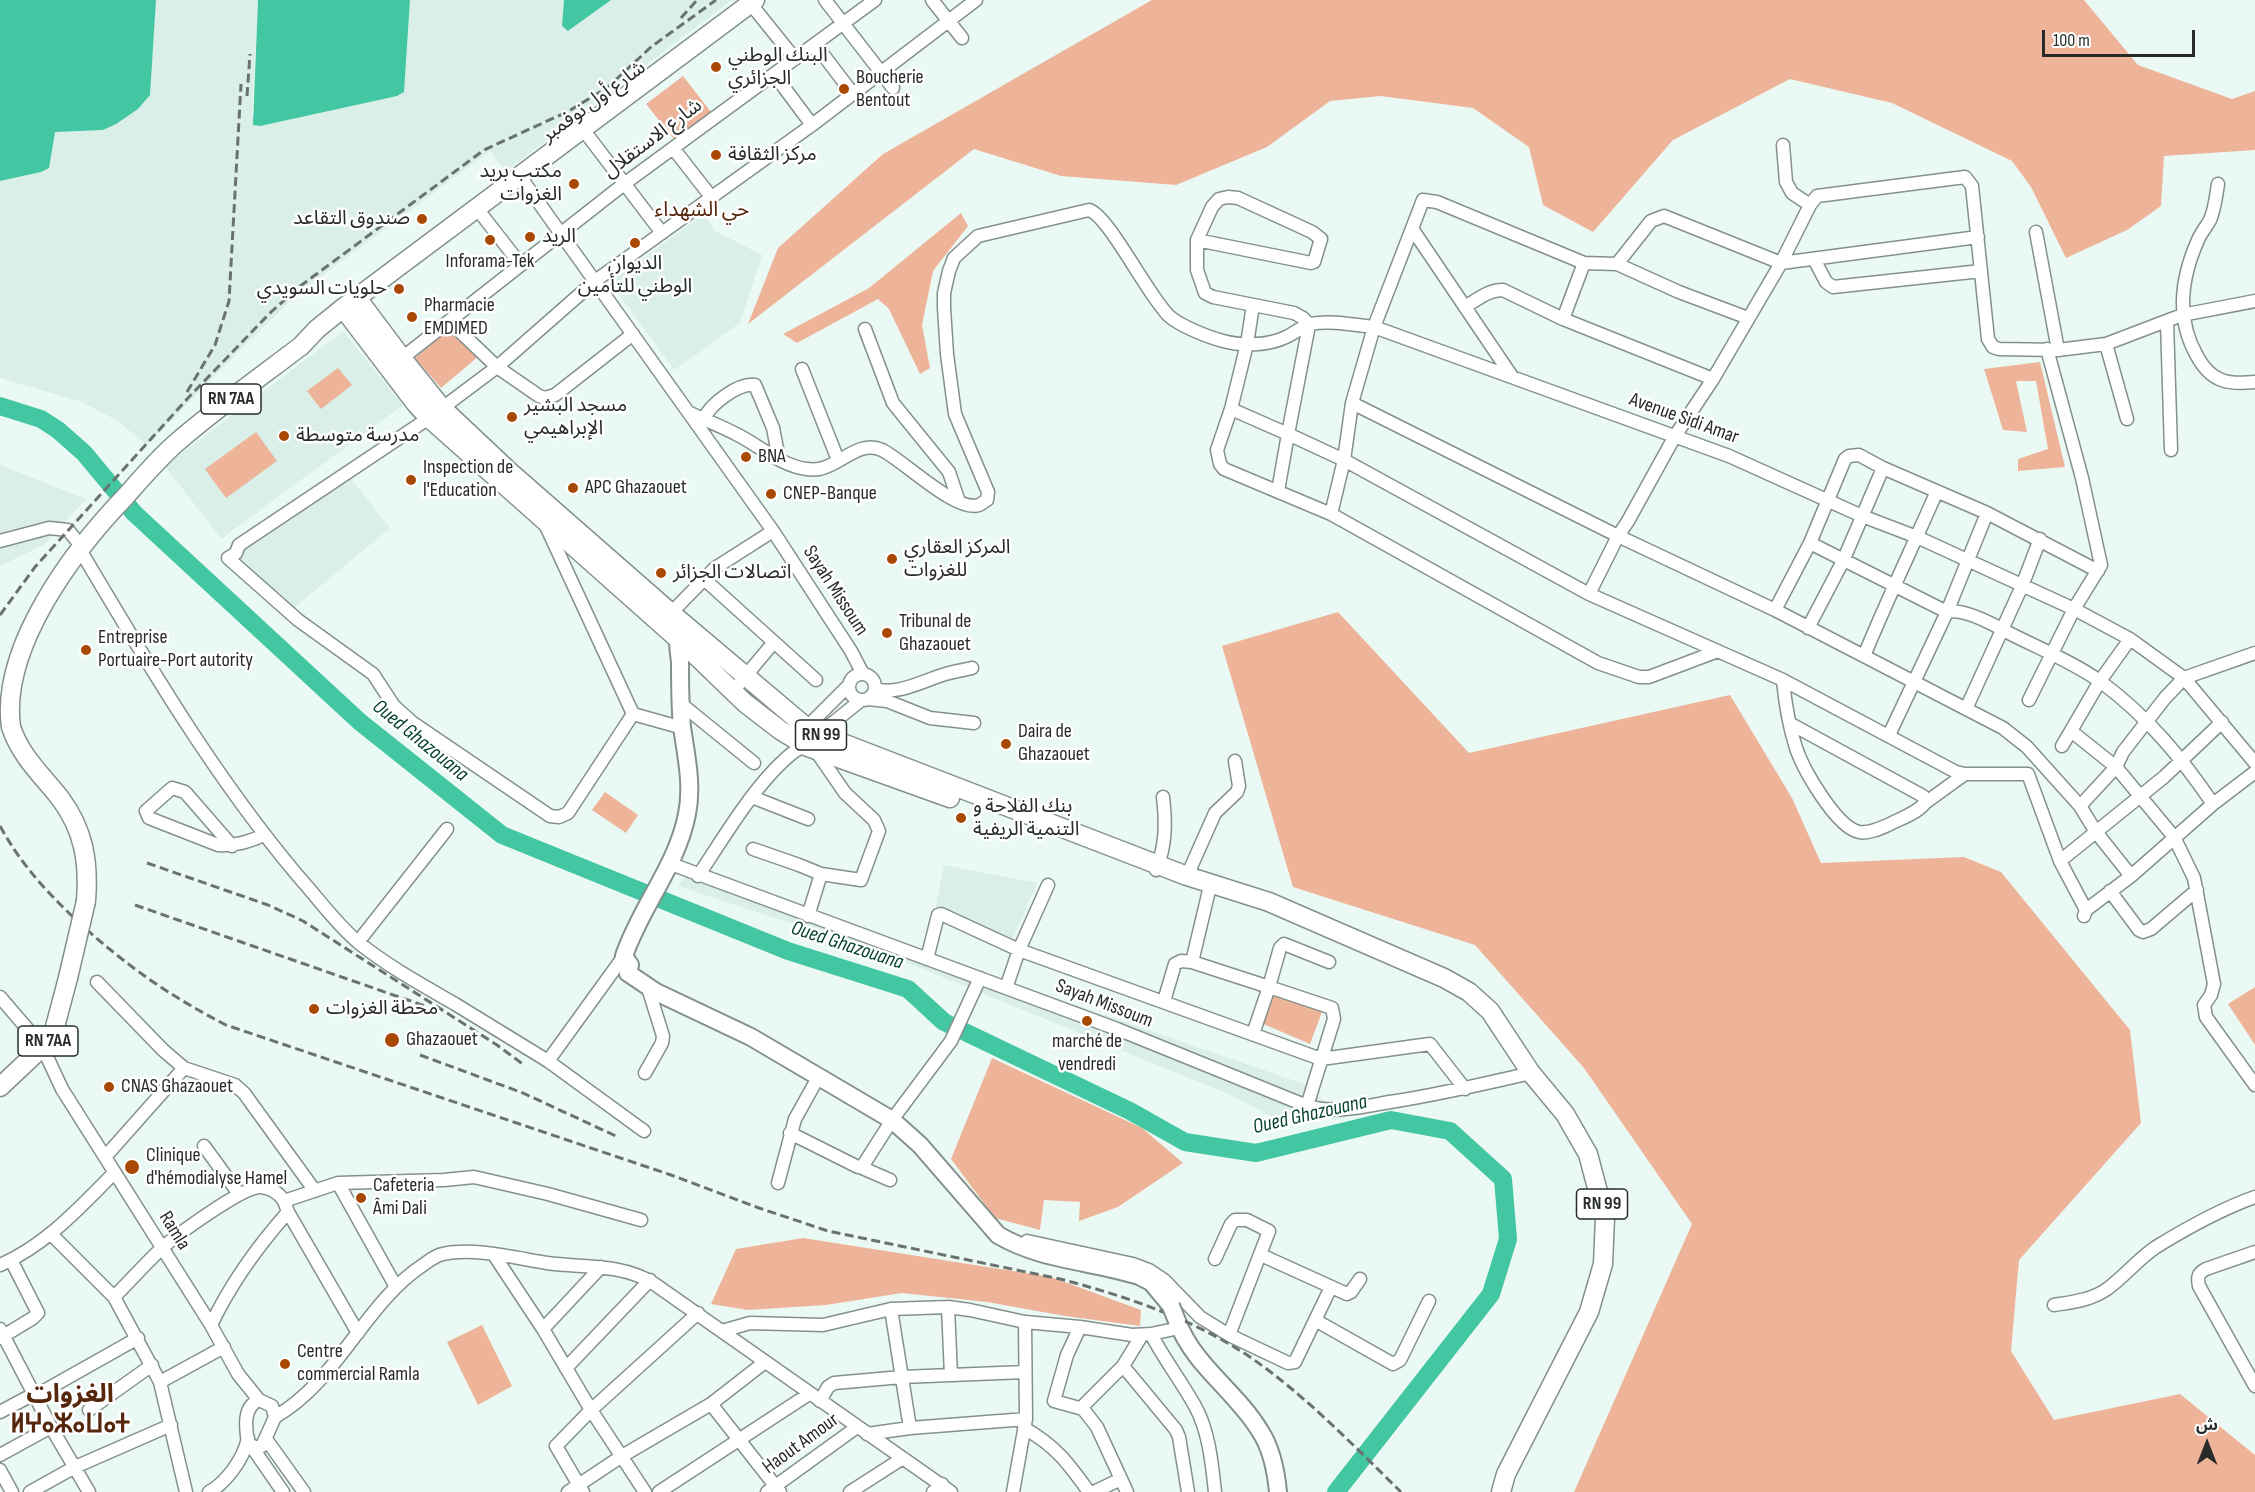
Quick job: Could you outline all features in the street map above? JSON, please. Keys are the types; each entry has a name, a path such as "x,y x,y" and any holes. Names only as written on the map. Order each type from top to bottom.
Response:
{"main road":[{"name":"شارع أول نوفمبر","path":"353,308 522,178 757,3"},
{"name":"شارع أول نوفمبر","path":"353,308 482,215 522,178"},
{"name":"RN 7AA","path":"0,1087 52,1038 86,901 87,869 81,834 60,798 35,770 17,741 9,718 6,691 15,649 29,620 58,572 105,517 164,455 220,408 301,346 317,329 353,308"},
{"name":"RN 99","path":"353,308 436,413 543,519 682,636 746,677 807,741"},
{"name":"RN 99","path":"436,413 510,472 682,636 733,691 780,730 1210,886"},
{"path":"682,636 680,703 689,797 687,814 671,864 632,933 624,956 630,965 628,974 656,992 751,1037 892,1120 920,1145 998,1235 1015,1245 1048,1256 1124,1271 1151,1282 1176,1319 1201,1363 1227,1389 1260,1430 1270,1451 1278,1492"},
{"name":"RN 99","path":"1157,868 1187,876 1402,963 1418,967 1469,992 1490,1011 1531,1073 1565,1114 1588,1154 1605,1218 1604,1264 1589,1312 1506,1474 1502,1492"}],"street":[{"path":"825,0 893,88"},
{"name":"شارع الاستقلال","path":"395,363 624,184 875,0"},
{"path":"932,0 962,38"},
{"path":"633,714 568,813 559,818 550,816 413,723 394,706 372,674 298,620 228,558 236,553 239,545 436,413 497,367 596,281 812,125 976,0"},
{"path":"757,3 795,59"},
{"path":"815,44 853,94"},
{"path":"774,74 812,125"},
{"path":"585,131 662,234"},
{"path":"1783,145 1785,182 1791,193 1810,205"},
{"path":"673,148 712,198"},
{"path":"1589,594 1618,536 1675,436 1713,379 1817,196 1965,177 1972,186 1990,344 1999,349 2052,349 2106,344 2182,315 2255,301"},
{"name":"Sayah Missoum","path":"522,178 560,235 596,281 773,531 851,651 863,674"},
{"path":"2218,184 2214,210 2198,239 2187,274 2183,291 2182,315 2191,346 2208,372 2229,384 2255,382"},
{"path":"1197,240 1311,263 1316,258 1321,239 1312,232 1238,198 1228,197 1218,200 1212,207 1197,240 1197,270 1205,293 1213,297 1294,313 1304,318 1309,325 1278,491"},
{"path":"1331,514 1344,460 1352,403 1374,327 1423,200 1428,199 1584,263 1617,264 1679,292 1748,318"},
{"name":"Avenue Sidi Amar","path":"959,502 972,506 980,505 987,500 988,492 955,414 950,388 944,293 954,258 978,236 1089,210 1096,213 1103,222 1169,317 1224,341 1247,344 1283,339 1309,325 1323,323 1374,327 1729,456 1862,516 1968,560 2074,609 2130,639 2184,678 2255,763"},
{"path":"482,215 521,265"},
{"path":"1617,264 1652,221 1664,216 1780,263 1978,237"},
{"path":"1413,230 1511,375"},
{"path":"2029,700 2074,609 2101,563 2052,349 2036,232"},
{"path":"1814,259 1826,282 1833,287 1982,271"},
{"path":"1563,319 1584,263"},
{"path":"1465,307 1494,290 1503,290 1563,319 1713,379"},
{"path":"1253,305 1247,344 1231,409 1217,450 1220,464 1224,469 1331,514 1598,663 1639,677 1659,674 1719,651"},
{"path":"450,322 497,367 539,396 549,398 633,334"},
{"path":"2167,322 2171,450"},
{"path":"865,329 893,403 949,472 959,502"},
{"path":"2106,344 2127,419"},
{"path":"802,369 838,460"},
{"path":"704,419 711,406 743,385 755,385 773,428 779,459"},
{"path":"1352,403 1618,536 1774,610 1915,682 2015,737 2080,806 2096,832 2131,876"},
{"path":"1231,409 1344,460 1589,594 1783,680 1956,772 2028,774"},
{"path":"690,413 735,433 779,459 805,469 820,469 863,448 874,447 884,451 959,502"},
{"path":"1774,610 1810,543 1845,459 1849,456 1859,455 1883,468 1988,513 2098,571"},
{"path":"1808,628 1843,561 1883,468"},
{"path":"1864,656 1936,491"},
{"path":"1889,735 1947,612 1988,513"},
{"path":"543,519 633,714 682,728"},
{"path":"0,541 55,528 68,530 143,656 218,771 264,835 336,920 358,942 407,977 548,1061 644,1131"},
{"path":"682,636 704,579 734,554 773,531"},
{"path":"1966,709 2022,586 2040,539"},
{"path":"1810,543 1947,612 1959,610 2002,629 2100,681 2147,721 2183,760 2213,804"},
{"path":"704,579 816,680"},
{"path":"2062,746 2100,681 2130,639"},
{"path":"733,691 774,642"},
{"path":"2080,806 2116,767 2119,758 2147,721 2184,678 2255,653"},
{"path":"807,741 868,696 950,672 972,668"},
{"path":"698,876 752,797 807,741 852,678 863,674 872,679 868,696"},
{"path":"1783,680 1793,740 1803,763 1835,815 1850,828 1858,832 1869,832 1915,812 1925,802 1965,774"},
{"path":"848,686 850,694 887,701 930,718 974,723"},
{"path":"680,703 754,763"},
{"path":"2060,861 2183,760 2222,722"},
{"path":"1791,724 1923,796 1925,802"},
{"path":"2071,731 2116,767 2174,837 2190,867 2197,890 2214,984 2211,995 2204,1005 2206,1017 2255,1084"},
{"path":"753,849 821,874 861,880 879,831 874,820 845,793 807,741"},
{"path":"2028,774 2037,760"},
{"path":"1187,876 1215,813 1237,792 1239,786 1235,761"},
{"path":"2028,774 2060,861 2085,913 2213,804 2255,772"},
{"path":"232,846 185,792 172,788 146,811 149,818 218,845 232,846 264,835"},
{"path":"752,797 808,819"},
{"path":"1157,868 1163,852 1165,826 1163,797"},
{"path":"358,942 447,829"},
{"name":"Sayah Missoum","path":"671,864 698,876 1117,1029 1307,1106 1337,1111 1465,1089 1531,1073"},
{"path":"808,916 821,874"},
{"path":"1006,988 1019,950 1048,885"},
{"path":"1192,962 1210,886"},
{"path":"2110,891 2139,930 2143,932 2151,929 2197,890"},
{"path":"927,959 938,915 941,914 1019,950 1322,1059 1430,1044 1465,1089"},
{"path":"1253,1034 1280,948 1284,944 1329,962"},
{"path":"548,1061 624,956"},
{"path":"1164,1001 1175,964 1181,961 1192,962 1332,1008 1334,1019 1307,1106"},
{"path":"628,974 648,988 663,1031 662,1043 645,1073"},
{"path":"860,1167 951,1041 980,978"},
{"path":"97,982 163,1050 184,1068 235,1085 315,1191"},
{"name":"Ramla","path":"0,997 42,1046 62,1089 211,1325 238,1374"},
{"path":"105,1157 184,1068"},
{"path":"778,1183 795,1119 819,1076"},
{"path":"790,1133 890,1180"},
{"path":"204,1146 239,1194"},
{"path":"89,1492 1,1334 33,1318 38,1313 6,1263 71,1218 114,1173"},
{"path":"211,1325 238,1275 286,1207 315,1191 338,1183 474,1177 548,1194 641,1220"},
{"path":"338,1183 396,1287"},
{"path":"114,1297 162,1248 239,1194 263,1187 279,1193 358,1333"},
{"path":"2054,1305 2091,1297 2106,1290 2137,1261 2157,1247 2233,1205 2255,1197"},
{"path":"1215,1259 1235,1220 1242,1218 1268,1229 1228,1335"},
{"path":"985,1222 1020,1239 1132,1264 1149,1270 1164,1280 1200,1317 1228,1335 1288,1363 1293,1363 1331,1287"},
{"path":"51,1234 114,1297 138,1338 160,1382 186,1492"},
{"path":"249,1444 261,1447 275,1417 300,1400 396,1287 438,1255 458,1252 601,1267 627,1271 650,1280 903,1458 942,1489"},
{"path":"2255,1252 2206,1269 2200,1272 2197,1278 2199,1286 2255,1386"},
{"path":"494,1255 645,1492"},
{"path":"1260,1255 1349,1294 1360,1279"},
{"path":"543,1329 601,1267"},
{"path":"566,1368 650,1280"},
{"path":"1315,1320 1393,1364 1400,1360 1430,1301"},
{"path":"722,1331 750,1323 823,1325 891,1309 948,1307 1025,1322 1152,1336"},
{"path":"948,1307 951,1375"},
{"path":"891,1309 910,1428"},
{"path":"698,1313 591,1410 556,1446 577,1490 622,1456 711,1404 765,1362"},
{"path":"1083,1409 1083,1406 1109,1383 1152,1336 1176,1319"},
{"path":"1013,1492 1025,1423 1025,1322"},
{"path":"1080,1327 1067,1355 1054,1401 1083,1409 1097,1427 1127,1492"},
{"path":"1152,1336 1202,1422 1213,1471 1215,1492"},
{"path":"0,1412 138,1338"},
{"path":"160,1382 224,1347"},
{"path":"89,1410 152,1365"},
{"path":"1123,1366 1176,1430 1188,1492"},
{"path":"659,1492 739,1439 815,1397 834,1383 902,1377 1025,1372"},
{"path":"238,1374 259,1400 272,1406 275,1417"},
{"path":"238,1374 247,1411 249,1444 283,1492"},
{"path":"247,1411 259,1400"},
{"path":"711,1404 739,1439 774,1490"},
{"path":"862,1431 1025,1423 1055,1449 1089,1492"},
{"path":"30,1492 75,1467 171,1425"},
{"path":"0,1455 51,1427"},
{"name":"Haout Amour","path":"774,1490 862,1431"},
{"path":"266,1439 304,1492"},
{"path":"215,1491 249,1444"},
{"path":"850,1492 903,1458"},
{"path":"0,1470 12,1492"},
{"path":"1094,1492 1121,1479"}],"shaded area":[{"path":"0,0 156,0 150,95 138,109 103,130 55,132 49,168 41,172 0,181"},
{"path":"156,0 258,0 252,115 404,92 410,0 564,0 562,26 568,31 611,0 732,0 507,170 503,169 490,151 299,293 147,445 116,420 82,402 0,378 0,181 41,172 49,168 54,132 103,130 138,109 150,94"},
{"path":"258,0 410,0 404,92 397,96 260,126 253,125"},
{"path":"564,0 611,0 568,31 562,26"},
{"path":"1152,0 2084,0 2138,65 2232,99 2255,91 2255,150 2164,156 2161,206 2127,230 2066,258 2031,187 2012,161 1892,103 1790,79 1673,140 1593,232 1543,205 1529,147 1473,108 1380,96 1330,101 1267,147 1176,185 1061,176 974,149 748,324 778,248 883,154"},
{"path":"683,76 711,112 674,139 646,104"},
{"path":"961,213 968,226 933,271 922,325 930,368 920,374 889,309 878,299 797,343 783,334 869,288"},
{"path":"704,214 715,231 762,255 740,323 674,370 610,282"},
{"path":"448,329 479,356 441,388 415,358"},
{"name":"مدرسة متوسطة","path":"343,331 403,405 221,539 165,466"},
{"path":"2040,362 2065,467 2018,471 2018,459 2048,449 2036,381 2016,381 2027,432 2003,430 1984,369"},
{"path":"338,368 352,385 321,409 307,391"},
{"path":"256,432 277,461 226,498 205,469"},
{"path":"0,465 86,499 45,544 0,566"},
{"path":"348,475 390,528 293,609 233,555"},
{"path":"1338,612 1469,753 1730,695 1792,798 1821,863 1964,857 2001,872 2130,1030 2141,1123 2019,1260 2011,1351 2054,1420 2180,1394 2255,1455 2255,1492 1574,1492 1692,1224 1584,1068 1475,945 1293,887 1222,646"},
{"path":"605,792 638,815 626,833 592,810"},
{"path":"944,865 1037,883 1012,941 935,910"},
{"name":"marché de vendredi","path":"689,871 1304,1084 1345,1119 1277,1119 1228,1094 896,958 678,886"},
{"path":"2255,987 2255,1045 2228,1004"},
{"path":"1274,992 1322,1012 1310,1044 1261,1023"},
{"path":"992,1058 1142,1128 1183,1163 1118,1207 1079,1221 1080,1202 1044,1200 1040,1230 995,1218 951,1159"},
{"path":"803,1238 1051,1277 1141,1310 1140,1326 987,1302 902,1293 826,1305 748,1310 711,1304 736,1249"},
{"path":"482,1325 512,1386 478,1405 447,1342"}],"waterway":[{"name":"Oued Ghazouana","path":"0,406 41,419 58,430 84,453 134,513 360,722 502,835 788,951 908,989 944,1022 1130,1111 1185,1142 1256,1153 1391,1120 1450,1131 1503,1179 1508,1239 1491,1294 1336,1492"}],"railway":[{"path":"681,18 697,0"},
{"path":"0,615 35,567 188,398 271,312 299,287 484,150 569,111 608,87 651,47 716,0"},
{"path":"247,96 250,54"},
{"path":"187,392 215,345 229,301 241,84"},
{"path":"0,826 32,874 90,933 145,976 226,1025 671,1175 828,1231 1060,1279 1158,1310 1206,1331 1250,1357 1290,1388 1401,1492"},
{"path":"147,863 268,905 303,921 497,1045 524,1065"},
{"path":"135,905 425,1006"},
{"path":"420,1055 523,1093 618,1137"}],"place":[{"name":"البنك الوطني الجزائري","path":"716,67"},
{"name":"Boucherie Bentout","path":"844,89"},
{"name":"مركز الثقافة","path":"716,155"},
{"name":"مكتب بريد الغزوات","path":"574,184"},
{"name":"صندوق التقاعد","path":"422,219"},
{"name":"الريد","path":"530,237"},
{"name":"Inforama-Tek","path":"490,240"},
{"name":"الديوان الوطني للتأمين","path":"635,243"},
{"name":"حلويات السويدي","path":"399,289"},
{"name":"Pharmacie EMDIMED","path":"412,317"},
{"name":"مسجد البشير الإبراهيمي","path":"512,417"},
{"name":"مدرسة متوسطة","path":"284,436"},
{"name":"BNA","path":"746,457"},
{"name":"Inspection de l'Education","path":"411,480"},
{"name":"APC Ghazaouet","path":"573,488"},
{"name":"CNEP-Banque","path":"771,494"},
{"name":"المركز العقاري للغزوات","path":"892,559"},
{"name":"اتصالات الجزائر","path":"661,573"},
{"name":"Tribunal de Ghazaouet","path":"887,633"},
{"name":"Entreprise Portuaire-Port autority","path":"86,650"},
{"name":"Daira de Ghazaouet","path":"1006,744"},
{"name":"بنك الفلاحة و التنمية الريفية","path":"961,818"},
{"name":"محطة الغزوات","path":"314,1009"},
{"name":"marché de vendredi","path":"1087,1021"},
{"name":"Ghazaouet","path":"392,1040"},
{"name":"CNAS Ghazaouet","path":"109,1087"},
{"name":"Clinique d'hémodialyse Hamel","path":"132,1167"},
{"name":"Cafeteria Âmi Dali","path":"361,1198"},
{"name":"Centre commercial Ramla","path":"285,1364"}],"district":[{"name":"حي الشهداء","path":"702,211"},
{"name":"الغزوات ⵍⵖⴰⵣⴰⵡⴰⵜ","path":"70,1410"}]}
